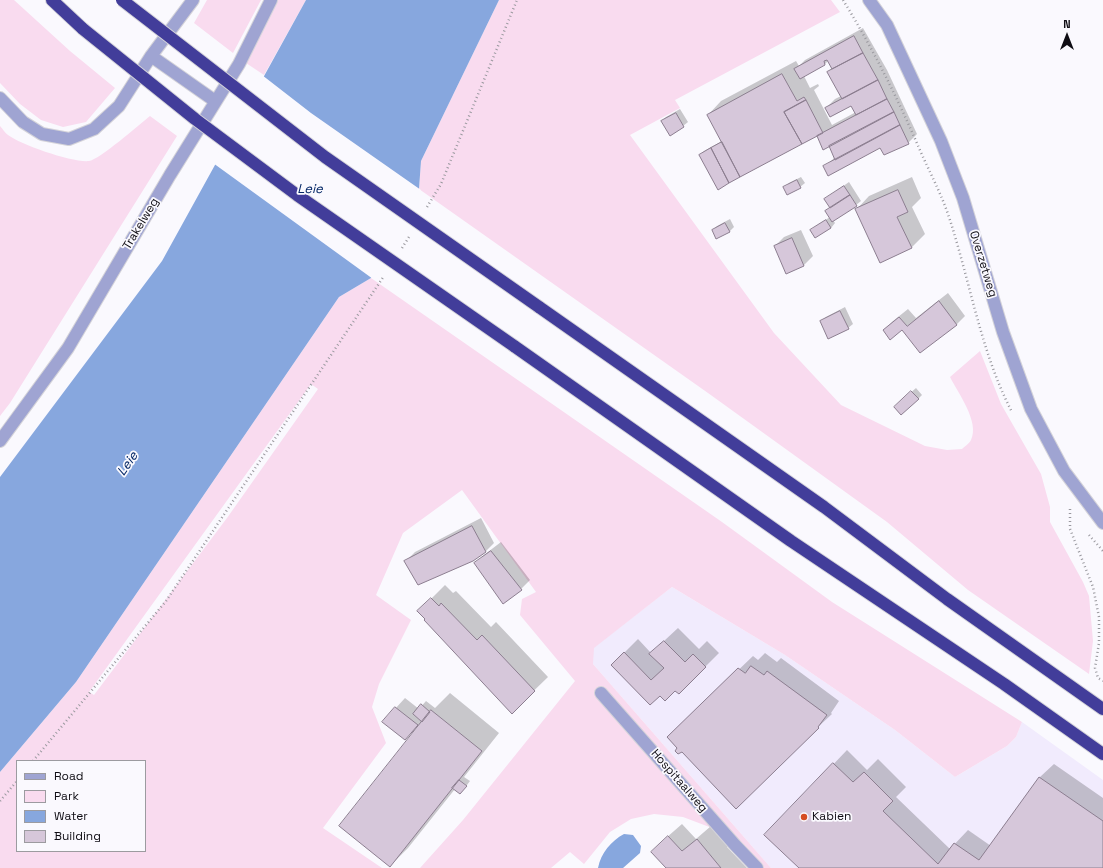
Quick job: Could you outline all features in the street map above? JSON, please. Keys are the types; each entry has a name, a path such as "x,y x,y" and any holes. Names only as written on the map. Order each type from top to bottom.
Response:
{"highway":[{"path":"52,0 83,28 195,119 297,195 791,541 1004,684 1103,754"},
{"path":"122,0 325,157 824,507 947,599 1103,708"}],"street":[{"path":"0,98 23,122 42,134 69,139 94,129 119,106 151,56 193,0"},
{"name":"Trakelweg","path":"0,441 68,348 215,101 239,64 271,0"},
{"name":"Overzetweg","path":"869,0 887,25 941,141 963,198 1003,332 1031,409 1064,471 1103,523"},
{"path":"151,56 215,101"},
{"name":"Hospitaalweg","path":"601,693 735,845 758,868"}],"path":[{"path":"425,210 441,184 517,0"},
{"path":"843,0 863,32 896,98 938,190 949,217 986,348 1014,416"},
{"path":"401,249 409,236"},
{"path":"34,760 166,600 385,276"},
{"path":"1071,480 1070,529 1093,587 1100,617 1099,643 1095,668 1098,678 1103,681"},
{"path":"1066,504 1075,516"},
{"path":"1088,534 1103,551"},
{"path":"0,801 16,782"}],"shaded area":[{"path":"672,587 785,655 895,730 955,777 1007,746 1016,737 1022,722 1103,780 1103,868 771,868 593,664 593,648"}],"green space":[{"path":"0,0 14,0 70,51 115,88 86,122 63,127 41,120 20,104 0,83"},
{"path":"207,0 261,0 233,53 194,23"},
{"path":"278,0 306,0 264,75 246,63"},
{"path":"499,0 831,0 840,12 675,100 680,108 630,135 774,333 841,405 925,446 947,450 962,449 971,440 973,425 967,408 950,377 980,351 1001,404 1041,474 1050,507 1050,522 1083,582 1089,596 1093,641 1089,674 968,590 887,522 708,393 419,189 421,161"},
{"path":"150,116 177,136 10,403 0,416 0,126 8,135 24,144 60,156 89,161 101,155"},
{"path":"371,278 722,522 832,602 1022,722 1016,737 1007,746 955,777 895,730 785,655 672,587 594,648 593,664 771,868 749,868 712,828 683,817 654,814 631,819 610,832 584,864 570,852 551,868 420,868 463,820 575,681 520,615 522,599 536,592 462,490 403,533 376,595 411,620 379,684 372,707 386,743 323,828 382,868 0,868 0,772 76,682 339,297","holes":["311,384 318,389 227,518 94,695 89,692"]}],"water":[{"name":"Leie","path":"306,0 499,0 421,161 419,189 371,278 339,297 76,682 0,772 0,477 162,261"},
{"path":"624,834 633,835 641,846 640,853 623,868 598,868 607,848"}],"pier":[{"path":"262,75 311,113 421,190 373,279 213,163"}],"building":[{"path":"854,36 863,53 832,69 827,60 824,61 825,65 800,79 794,69"},
{"path":"863,53 878,80 842,99 827,72"},
{"path":"782,74 797,101 804,97 806,100 784,112 802,144 740,177 707,115"},
{"path":"878,80 887,99 856,115 851,106 830,117 825,108"},
{"path":"887,99 894,112 823,150 817,136"},
{"path":"806,100 823,133 802,144 784,112"},
{"path":"894,112 900,125 835,160 829,146"},
{"path":"676,113 684,127 670,136 661,121"},
{"path":"900,125 909,144 884,155 880,148 828,176 823,166"},
{"path":"722,142 740,177 729,183 711,148"},
{"path":"711,148 729,183 718,190 699,155"},
{"path":"797,180 801,188 787,195 783,187"},
{"path":"844,186 850,195 830,208 824,199"},
{"path":"898,190 908,212 897,217 912,248 880,263 855,209"},
{"path":"850,195 857,206 832,222 825,211"},
{"path":"826,220 831,228 815,238 810,230"},
{"path":"725,223 730,232 716,239 712,230"},
{"path":"792,238 804,266 786,274 774,246"},
{"path":"939,301 957,325 920,353 902,330 890,340 883,330 899,317 907,326"},
{"path":"840,311 849,329 828,339 820,321"},
{"path":"911,391 919,399 901,415 894,407"},
{"path":"472,526 486,552 473,561 418,585 404,561"},
{"path":"491,551 522,590 503,604 474,563"},
{"path":"431,598 439,606 441,603 477,640 482,635 535,691 512,714 417,611"},
{"path":"664,641 685,662 693,654 706,667 679,694 675,691 665,701 660,696 650,705 611,665 624,652 651,680 664,668 649,654"},
{"path":"751,666 764,675 767,671 827,715 818,727 819,728 736,809 682,752 678,754 675,751 677,748 667,737 738,668 745,673"},
{"path":"421,704 430,712 422,722 413,714"},
{"path":"395,707 418,725 405,740 382,722"},
{"path":"431,710 482,751 390,867 339,826"},
{"path":"833,763 853,782 864,772 893,801 883,811 938,864 954,843 979,860 1039,777 1103,821 1103,868 799,868 764,835"},
{"path":"459,780 467,786 460,794 452,788"},
{"path":"668,836 682,851 697,839 721,868 666,868 651,852"}],"place":[{"name":"Kabien","path":"804,817"}]}
